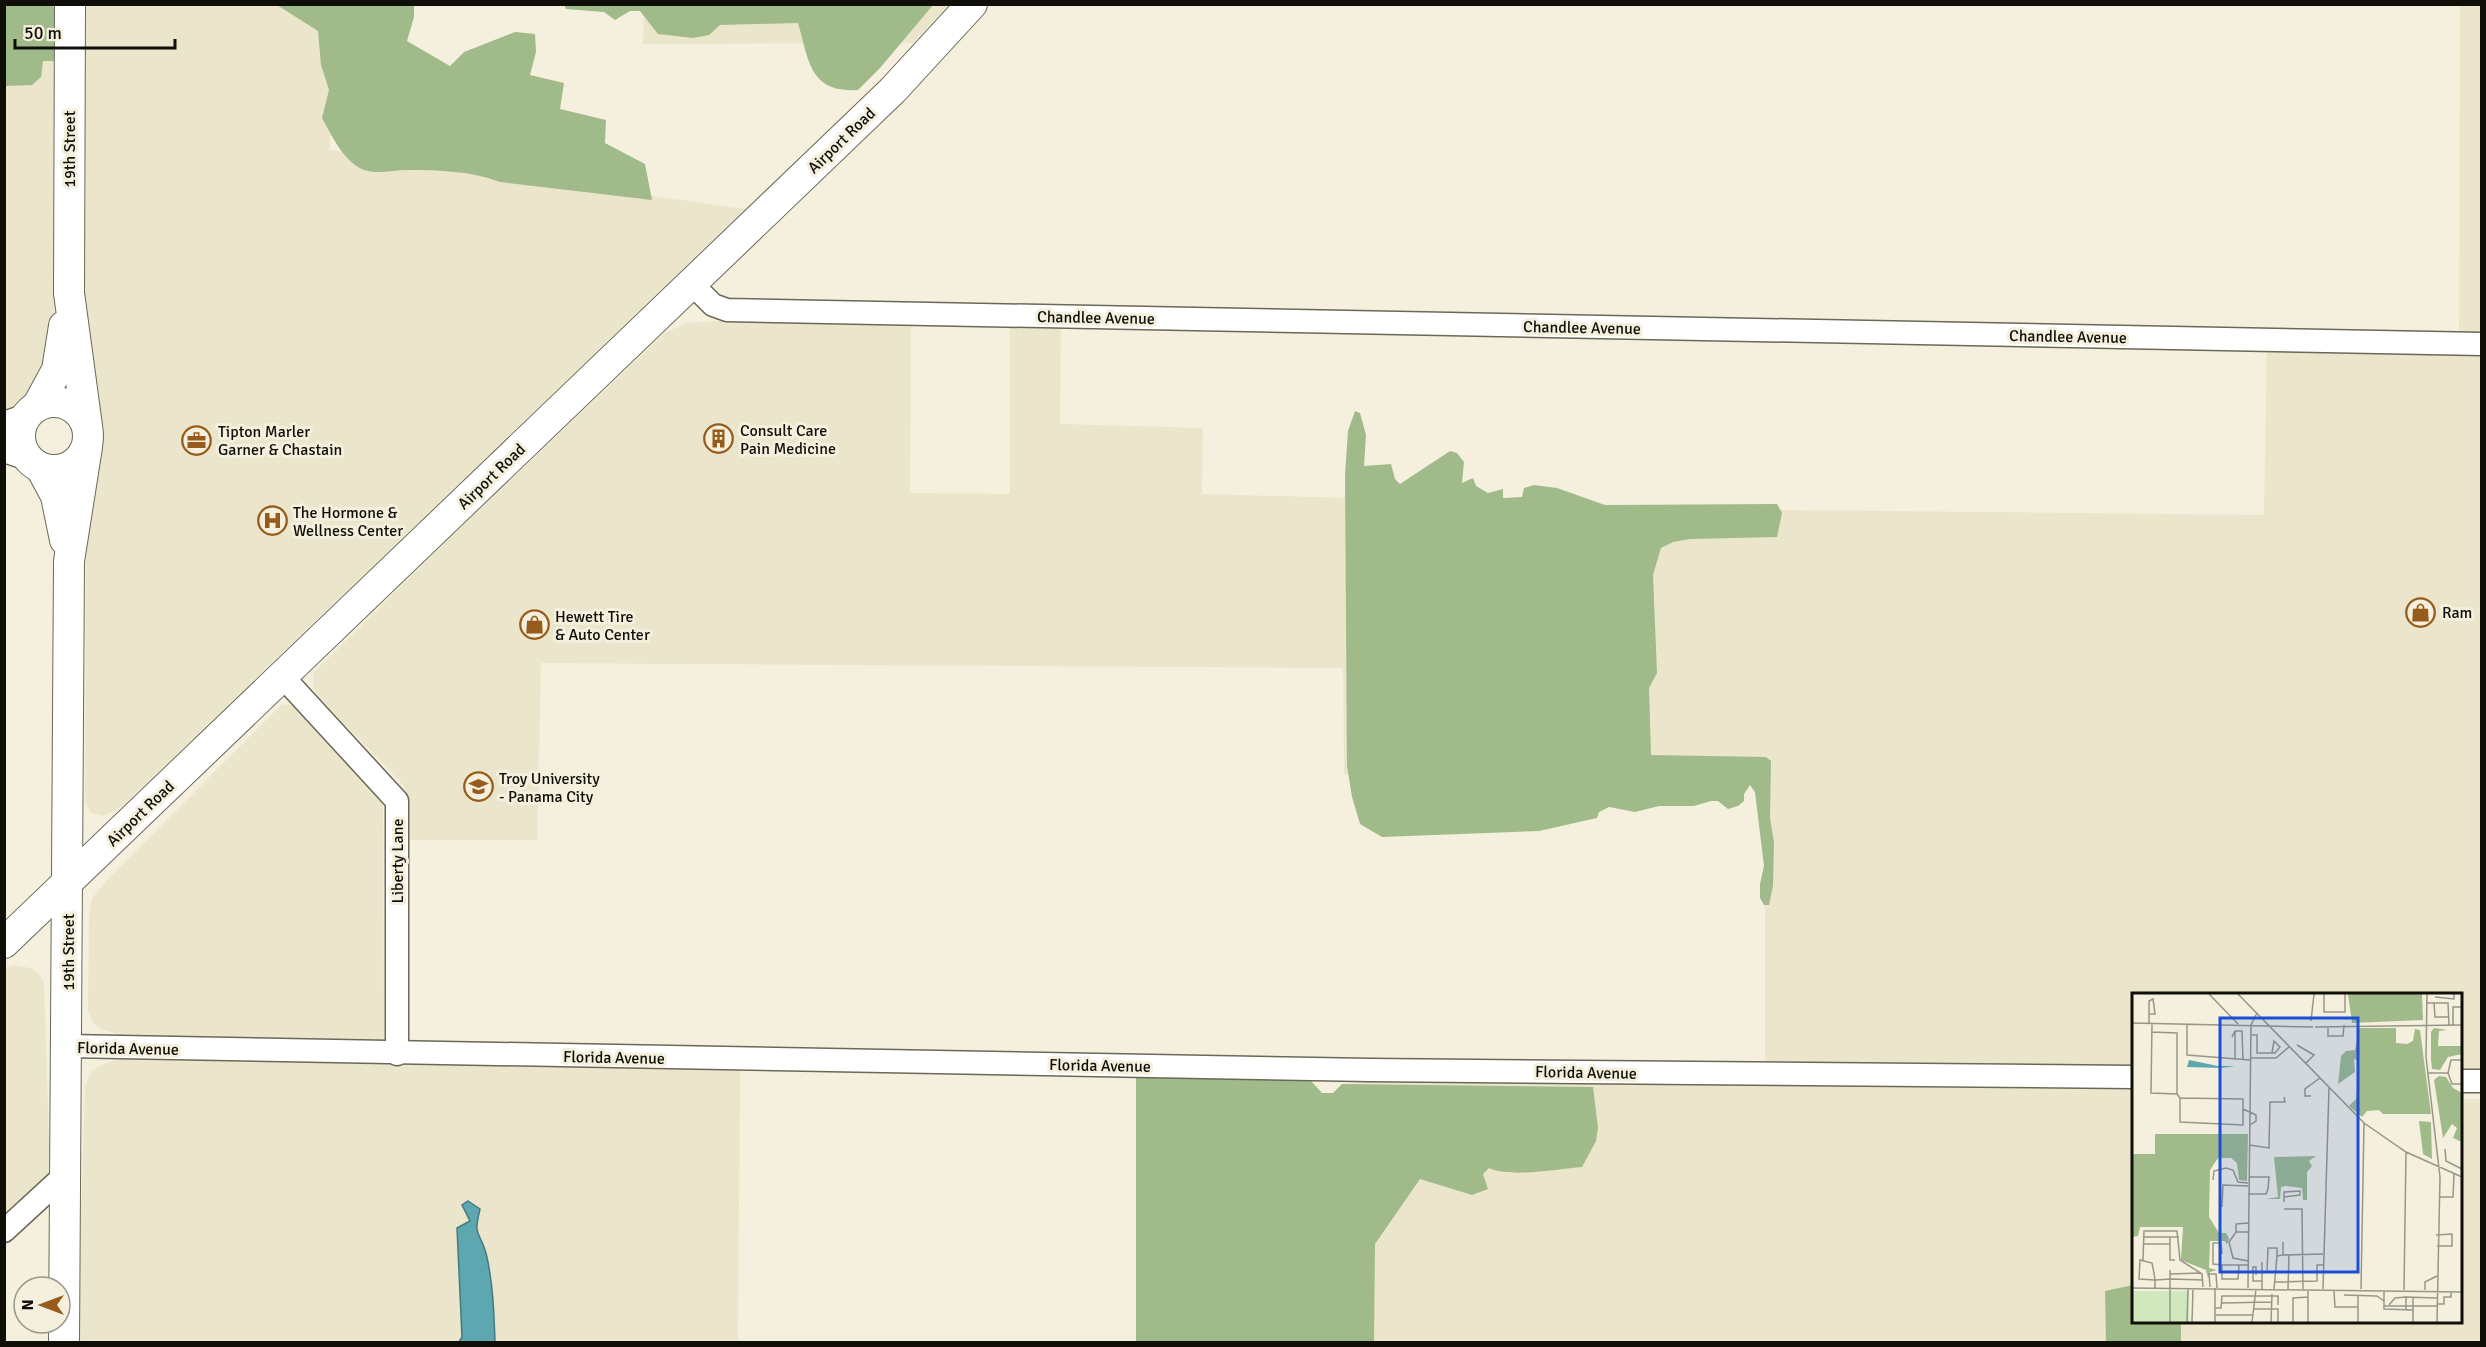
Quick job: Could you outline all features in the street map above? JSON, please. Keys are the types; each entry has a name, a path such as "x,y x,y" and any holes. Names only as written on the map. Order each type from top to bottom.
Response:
{"main road":[{"name":"19th Street","path":"64,1342 69,561 87,437 69,293 70,4"},
{"name":"Airport Road","path":"4,943 893,90 972,4"},
{"name":"19th Street","path":"23,414 57,370 69,293"},
{"path":"53,402 68,404 80,413 87,437 79,460 66,468 51,471 25,459 20,435 23,414 53,402"},
{"name":"19th Street","path":"25,459 58,502 69,561"}],"street":[{"name":"Chandlee Avenue","path":"692,284 713,305 727,310 2481,344"},
{"name":"Liberty Lane","path":"283,677 397,801 397,1053"},
{"name":"Florida Avenue","path":"67,1046 1348,1070 2132,1077"},
{"path":"2462,1081 2481,1081"},
{"path":"4,1231 66,1174"}],"shaded area":[{"path":"87,4 332,5 330,150 745,209 120,808 103,816 91,813 85,802 86,548 99,437 81,293 85,12"},
{"path":"635,5 948,5 913,43 643,44 644,6"},
{"path":"2460,5 2481,5 2481,333 2459,332"},
{"path":"5,61 55,61 54,347 27,403 5,414"},
{"path":"723,321 911,324 910,493 1010,494 1010,327 1061,327 1060,424 1203,428 1202,494 1792,510 2264,515 2267,350 2481,354 2481,1069 2462,1069 2462,993 2132,993 2132,1066 1765,1063 1765,777 1344,775 1343,668 541,663 537,840 408,840 408,800 403,785 317,695 313,687 313,673 453,535 665,333 686,323"},
{"path":"282,704 295,706 380,796 383,805 384,1042 121,1035 103,1030 94,1024 88,1010 89,914 92,898 112,875"},
{"path":"14,965 30,968 39,974 44,982 50,1173 5,1215 4,968"},
{"path":"117,1059 740,1070 738,1342 77,1342 85,1086 91,1072"},
{"path":"1351,1079 2132,1090 2132,1323 2462,1323 2462,1099 2481,1099 2481,1342 1350,1342"}],"green space":[{"path":"4,5 53,5 55,61 43,61 41,77 32,85 5,86"},
{"path":"277,5 414,5 414,17 407,41 450,66 464,52 515,32 535,34 536,52 530,75 564,83 560,109 606,120 605,143 645,164 652,200 500,182 478,175 455,172 408,170 376,172 358,167 342,151 322,118 329,90 321,65 318,31"},
{"path":"564,5 933,5 880,68 858,90 842,90 820,80 814,72 798,23 720,25 709,35 693,38 658,34 640,11 630,11 615,20 604,12 566,9"},
{"path":"1355,411 1360,413 1366,435 1364,466 1391,464 1395,479 1400,484 1450,451 1457,453 1464,462 1462,483 1473,478 1476,486 1488,493 1503,489 1503,498 1522,497 1524,488 1534,485 1557,488 1605,505 1777,504 1782,513 1777,537 1690,539 1673,542 1661,548 1653,575 1657,673 1649,688 1651,755 1766,757 1771,761 1770,818 1774,843 1773,886 1769,905 1764,905 1760,898 1764,866 1755,792 1750,785 1744,794 1744,801 1728,809 1718,801 1694,806 1659,806 1635,812 1609,807 1599,812 1597,818 1539,831 1382,837 1360,824 1352,797 1347,766 1345,475 1348,431"},
{"path":"1136,1077 1311,1081 1322,1093 1333,1093 1342,1084 1593,1087 1598,1128 1596,1141 1582,1167 1521,1173 1489,1168 1483,1174 1488,1189 1472,1195 1420,1179 1375,1244 1374,1342 1136,1342"},
{"path":"2132,1285 2132,1323 2181,1323 2181,1342 2106,1342 2105,1291"}],"water":[{"path":"468,1201 480,1209 477,1229 486,1253 490,1275 495,1342 459,1342 462,1337 457,1228 470,1221 462,1205"}],"place":[{"name":"Consult Care Pain Medicine","path":"719,439"},
{"name":"Tipton Marler Garner & Chastain","path":"197,440"},
{"name":"The Hormone & Wellness Center","path":"272,521"},
{"name":"Ram","path":"2421,612"},
{"name":"Hewett Tire & Auto Center","path":"534,625"},
{"name":"Troy University - Panama City","path":"478,787"}]}
